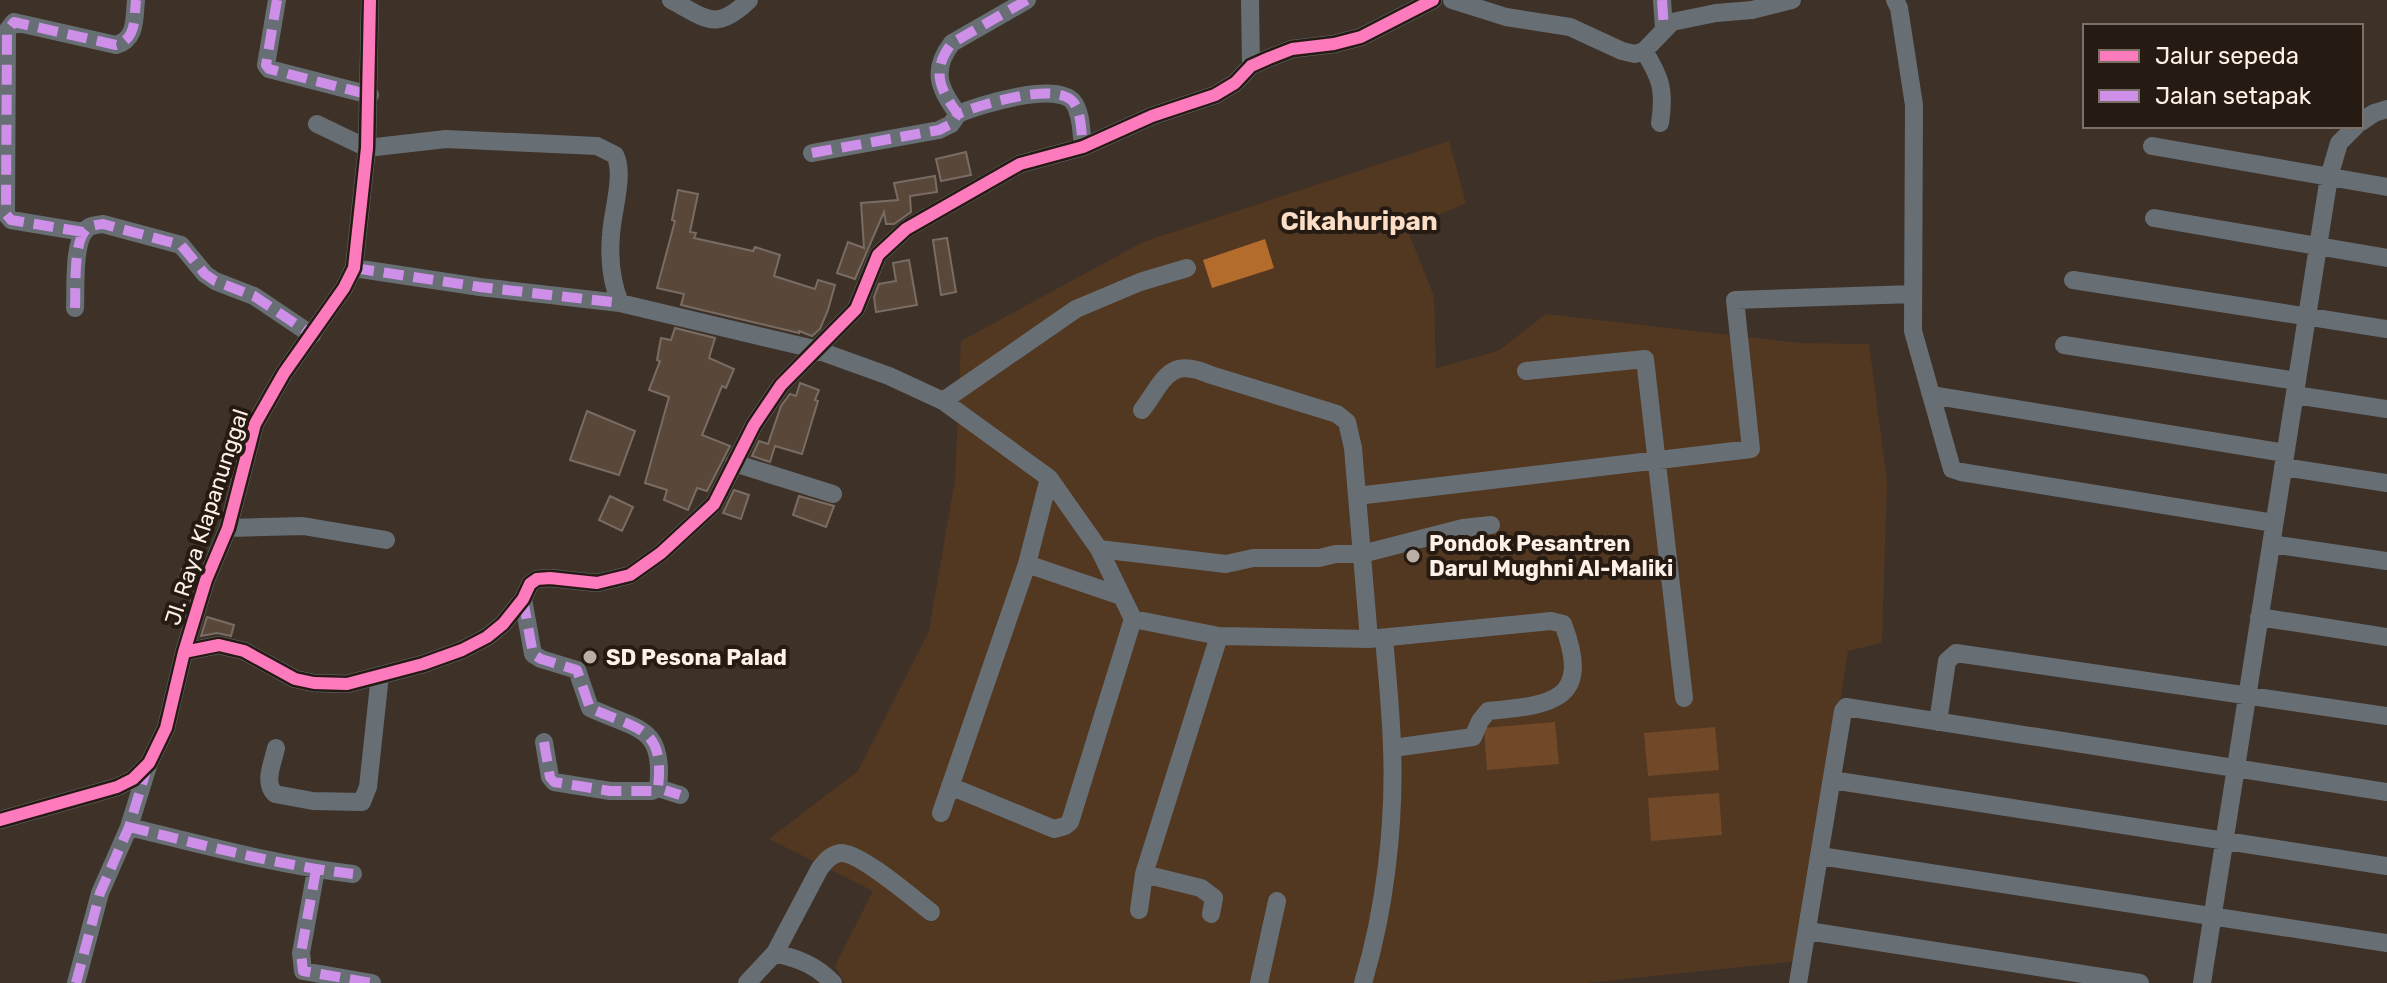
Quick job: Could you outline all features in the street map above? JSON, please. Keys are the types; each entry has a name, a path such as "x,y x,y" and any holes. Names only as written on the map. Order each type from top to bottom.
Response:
{"street":[{"path":"83,232 11,220 6,214 7,31 14,22 116,45 126,42 131,36 136,0"},
{"path":"277,0 266,65 269,69 370,95"},
{"name":"Jl. Raya Klapanunggal","path":"0,820 117,787 133,779 149,763 166,728 184,652 206,580 228,528 255,424 266,400 344,288 354,268 367,148 370,0"},
{"path":"671,0 707,19 717,20 727,19 749,0"},
{"path":"958,114 943,94 939,82 944,53 952,43 1027,0"},
{"path":"1250,0 1251,66"},
{"path":"184,652 219,645 244,651 295,679 347,684 462,650 487,637 503,624 523,599 530,584 537,579 597,583 630,575 645,567 714,504 754,425 781,385 856,309 878,255 906,229 1009,169 1083,147 1152,116 1228,89 1251,66 1292,49 1361,37 1433,0"},
{"path":"1452,0 1506,17 1570,27 1635,54 1644,51 1672,22 1752,10 1792,0"},
{"path":"1662,0 1664,29"},
{"path":"1895,0 1899,8 1914,105 1913,331 1950,464 1955,471 2274,523"},
{"path":"1644,51 1661,82 1663,101 1660,123"},
{"path":"812,153 939,130 948,127 958,114 1001,100 1056,93 1073,100 1079,115 1083,147"},
{"path":"2363,121 2387,109"},
{"path":"317,124 367,148 446,139 597,146 615,155 620,167 610,262 613,287 620,303"},
{"path":"2202,983 2329,177 2339,143 2354,128"},
{"path":"2152,146 2387,187"},
{"path":"2154,218 2387,258"},
{"path":"75,308 78,246 83,232 103,224 181,245 205,274 215,281 254,296 312,335"},
{"path":"354,268 480,287 620,303 814,349 889,376 943,401 1015,450 1049,478 1099,549 1133,619 1070,822 1054,829 950,786"},
{"path":"943,401 1076,309 1140,282 1187,268"},
{"path":"2073,280 2387,329"},
{"path":"1357,496 1751,449 1735,300 1913,294"},
{"path":"2064,345 2296,388 2387,409"},
{"path":"1526,371 1645,359 1684,698"},
{"path":"1142,410 1171,372 1192,367 1337,414 1347,422 1353,448 1362,554 1393,748 1387,866 1374,947 1363,983"},
{"path":"1931,395 2284,460 2387,483"},
{"path":"734,463 833,494"},
{"path":"941,813 1027,564 1049,478"},
{"path":"1099,549 1226,564 1253,558 1319,558 1336,554 1362,554 1463,528 1491,525"},
{"path":"228,528 303,526 386,540"},
{"path":"2271,544 2387,561"},
{"path":"1027,564 1121,596"},
{"path":"523,599 533,654 577,670 590,708 650,736 659,751 661,768 658,788"},
{"path":"2259,617 2387,637"},
{"path":"1133,619 1219,636 1376,638 1551,621 1563,624 1574,671 1568,689 1558,698 1534,707 1488,711 1473,737 1393,748"},
{"path":"1139,910 1144,874 1219,636"},
{"path":"1938,722 1947,661 1956,653 2387,716"},
{"path":"276,748 268,783 275,794 313,801 362,802 368,787 380,675"},
{"path":"1798,983 1843,709 1846,707 2387,792"},
{"path":"544,742 550,777 554,782 610,791 652,791 658,788 680,795"},
{"path":"76,983 100,893 129,827 149,763"},
{"path":"1832,780 2387,866"},
{"path":"129,827 316,870 353,874"},
{"path":"747,983 775,953 820,868 829,858 842,853 873,868 931,912"},
{"path":"1820,856 2387,943"},
{"path":"316,870 301,953 303,971 372,983"},
{"path":"1144,874 1204,890 1214,898 1211,914"},
{"path":"1259,983 1277,901"},
{"path":"1808,931 2140,983"},
{"path":"775,953 820,969 833,983"}],"shaded area":[{"name":"Pondok Pesantren Darul Mughni Al-Maliki","path":"1449,141 1466,203 1407,229 1434,296 1436,368 1498,351 1546,314 1800,343 1869,344 1887,481 1882,643 1848,651 1800,961 1587,983 845,983 835,966 873,891 769,839 858,771 929,631 955,479 961,341 1143,242"},
{"path":"1265,239 1274,268 1212,288 1203,260"},
{"path":"1555,722 1559,764 1487,770 1484,728"},
{"path":"1715,727 1719,770 1648,776 1644,733"},
{"path":"1719,793 1722,835 1651,841 1648,798"}],"building":[{"path":"966,152 971,175 941,181 936,159"},
{"path":"935,176 937,192 910,196 911,212 894,224 886,224 884,212 855,279 837,273 848,242 864,248 861,203 898,200 894,183"},
{"path":"678,190 698,194 690,232 696,233 694,238 753,251 755,247 780,255 774,276 815,289 818,280 835,285 820,329 812,336 681,305 684,294 657,288 675,221 672,220"},
{"path":"947,238 956,292 941,295 933,240"},
{"path":"909,260 917,305 876,312 874,297 879,284 896,281 893,263"},
{"path":"675,328 715,338 709,358 734,369 726,388 722,386 702,435 730,446 707,491 697,488 688,510 664,500 667,490 645,483 669,397 649,390 660,361 657,360 661,338 671,340"},
{"path":"800,383 819,390 802,454 775,446 770,462 752,456 759,441 768,444 781,406 790,394 796,396"},
{"path":"587,411 635,431 619,475 570,460"},
{"path":"734,490 749,495 741,519 723,513"},
{"path":"610,496 633,507 622,531 599,520"},
{"path":"799,496 834,506 826,527 793,515"},
{"path":"182,569 196,573 188,599 174,595"},
{"path":"207,617 234,625 231,636 217,633 201,636"}],"marked path":[{"path":"83,232 11,220 6,214 7,31 14,22 116,45 131,33 136,0"},
{"path":"277,0 266,65 269,69 370,95"},
{"path":"1027,0 952,43 941,62 942,88 958,114 1018,96 1066,96 1074,103 1078,113 1083,147"},
{"path":"1662,0 1664,29"},
{"path":"812,153 939,130 951,124 958,114"},
{"path":"75,308 81,238 89,228 103,224 181,245 205,274 215,281 254,296 312,335"},
{"path":"354,268 480,287 620,303"},
{"path":"523,599 533,654 577,670 590,708 645,733 657,752 658,788 680,795"},
{"path":"544,742 550,777 554,782 610,791 652,791 658,788"},
{"path":"76,983 100,893 129,827 146,771"},
{"path":"129,827 268,860 353,874"},
{"path":"316,870 301,953 303,971 372,983"}],"cycle path":[{"path":"0,820 117,787 133,779 149,763 166,728 184,652 206,580 228,528 255,424 284,373 344,288 354,268 367,148 370,0"},
{"path":"184,652 219,645 244,651 295,679 347,684 423,664 487,637 503,624 523,599 530,584 537,579 597,583 630,575 661,553 714,504 754,425 781,385 856,309 878,255 906,229 1020,164 1083,147 1152,116 1215,95 1235,83 1251,66 1269,58 1292,49 1361,37 1433,0"}],"place":[{"name":"Pondok Pesantren Darul Mughni Al-Maliki","path":"1413,556"},
{"name":"SD Pesona Palad","path":"590,657"}],"district":[{"name":"Cikahuripan","path":"1359,221"}]}
